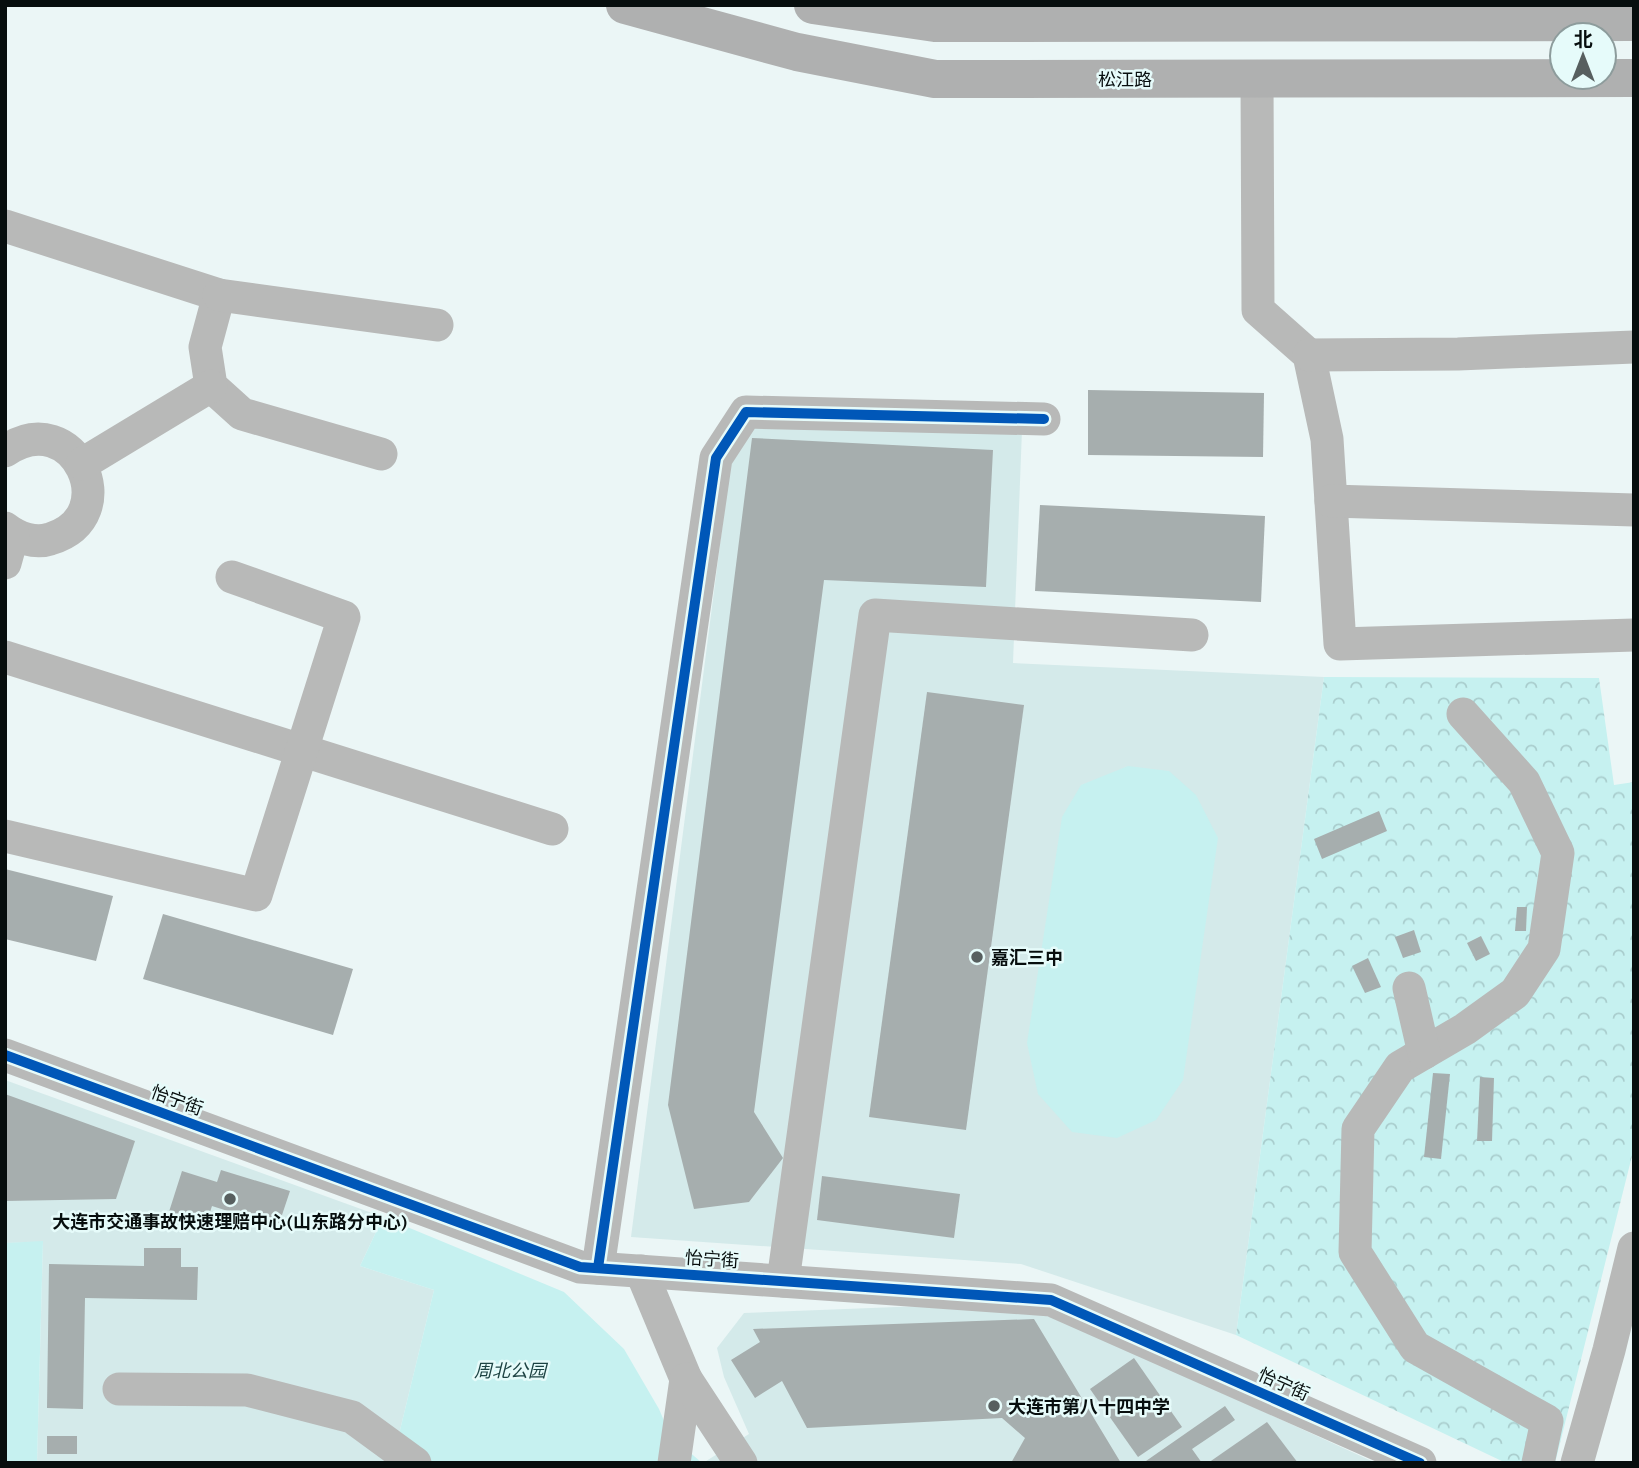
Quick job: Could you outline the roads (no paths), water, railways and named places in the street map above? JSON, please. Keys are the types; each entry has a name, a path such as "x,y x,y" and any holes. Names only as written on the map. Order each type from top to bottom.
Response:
{"main road":[{"name":"松江路","path":"625,5 797,52 935,79 1634,78"},
{"path":"813,5 935,23 1634,22"}],"street":[{"path":"1257,79 1258,310 1310,355 1327,439 1340,644 1634,635"},
{"path":"5,226 219,295 437,325"},
{"path":"219,295 205,347 211,386 242,414 381,454"},
{"path":"1310,355 1458,354 1634,347"},
{"path":"82,464 211,386"},
{"path":"598,1268 716,458 747,412 1044,419"},
{"path":"6,449 39,439 56,442 71,450 82,464 88,480 89,497 84,513 74,527 60,536 44,541 8,542"},
{"path":"1331,501 1634,510"},
{"path":"5,836 256,895 344,617 232,577"},
{"path":"783,1281 875,615 1192,635"},
{"path":"5,657 552,829"},
{"path":"1463,714 1524,782 1558,853 1544,949 1515,993 1465,1029 1400,1067 1358,1129 1355,1252 1415,1347 1546,1421 1538,1463"},
{"path":"1409,988 1424,1053"},
{"name":"怡宁街","path":"5,1055 580,1267 1051,1300 1419,1463"},
{"path":"1577,1463 1621,1348 1634,1248"},
{"path":"641,1271 686,1379 741,1463"},
{"path":"674,1463 686,1379"},
{"path":"119,1389 247,1390 352,1417 415,1463"}],"place":[{"name":"嘉汇三中","path":"977,957"},
{"name":"大连市交通事故快速理赔中心(山东路分中心)","path":"230,1199"},
{"name":"大连市第八十四中学","path":"994,1406"}],"park label":[{"name":"周北公园","path":"510,1370"}]}
